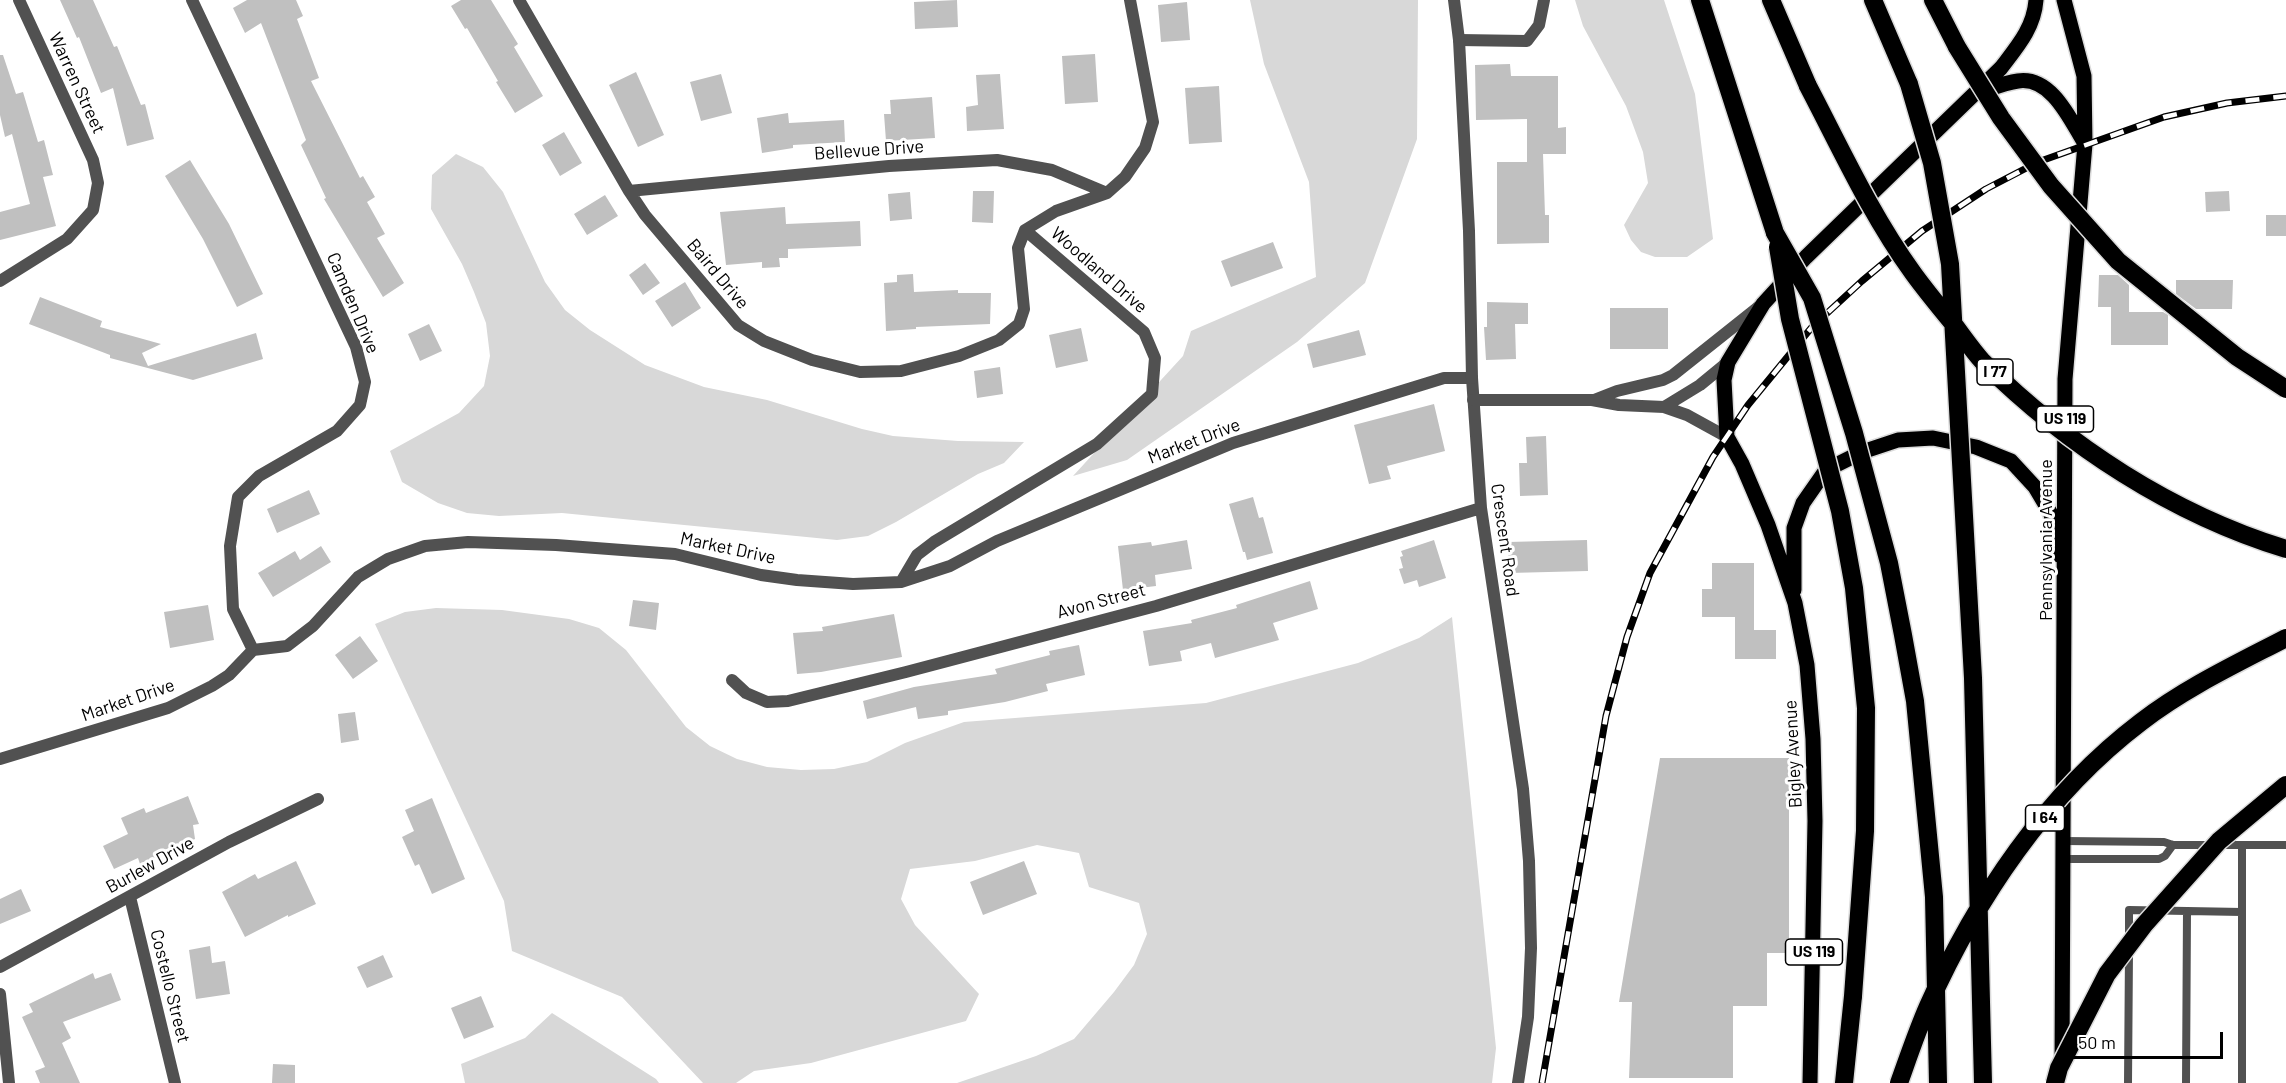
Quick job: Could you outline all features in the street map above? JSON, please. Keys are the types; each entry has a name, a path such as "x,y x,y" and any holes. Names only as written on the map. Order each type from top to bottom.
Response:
{"highway":[{"path":"1700,0 1775,233 1790,319 1839,511 1854,588 1865,697 1865,831 1844,1083"},
{"name":"I 77","path":"1771,0 1808,86 1866,196 1912,272 1982,361 2054,425 2112,466 2174,503 2250,538 2286,549"},
{"path":"1873,0 1909,84 1932,163 1950,264 1973,678 1983,1083"},
{"path":"1933,0 1957,47 2001,118 2051,186 2118,261 2237,357 2286,389"},
{"path":"1775,233 1812,298 1854,433 1889,563 1901,625 1915,701 1934,897 1938,1083"},
{"name":"I 64","path":"1899,1083 1927,1008 1983,902 2019,848 2089,765 2142,721 2207,678 2286,638"},
{"path":"2055,1083 2059,1068 2107,974 2144,925 2219,841 2286,785"}],"main road":[{"name":"US 119","path":"1728,362 1763,304 1806,257 2001,68 2028,33 2036,0"},
{"name":"Pennsylvania Avenue","path":"2062,1083 2066,587 2065,379 2085,144 2084,76 2064,0"},
{"path":"1976,93 2019,81 2034,82 2050,92 2085,144"},
{"name":"Bigley Avenue","path":"1728,362 1723,394 1726,437 1742,464 1768,525 1795,603 1807,665 1815,798 1814,972 1810,1083"},
{"path":"1795,603 1794,528 1803,503 1826,470 1862,452 1898,440 1933,438 1976,447 2011,461 2035,487 2051,514 2066,587"}],"street":[{"name":"Warren Street","path":"0,281 67,238 93,210 98,183 93,160 19,0"},
{"name":"Camden Drive","path":"192,0 356,347 365,382 360,405 337,431 259,476 238,497 230,546 233,609 254,650"},
{"name":"Baird Drive","path":"519,0 645,215 738,325 764,341 812,360 860,372 901,371 959,356 999,340 1019,324 1024,309 1018,248 1025,230"},
{"name":"Woodland Drive","path":"901,582 917,555 934,542 1097,444 1152,394 1155,358 1144,332 1025,230 1056,211 1107,193 1125,177 1145,148 1153,122 1130,0"},
{"name":"Crescent Road","path":"1454,0 1459,40 1469,231 1473,400 1481,508 1523,789 1529,861 1531,948 1528,1017 1518,1083"},
{"path":"1459,40 1527,41 1539,25 1544,0"},
{"name":"Bellevue Drive","path":"629,191 878,167 997,160 1052,170 1107,193"},
{"path":"1473,400 1592,400 1617,391 1663,380 1673,375 1763,304"},
{"path":"1664,407 1700,385 1728,362"},
{"name":"Market Drive","path":"0,759 168,708 212,686 229,675 254,650 287,646 313,626 358,577 388,559 425,546 490,543 556,545 675,554 761,575 797,580 853,584 901,582 950,566 997,541 1233,443 1444,378 1472,378"},
{"name":"Bigley Avenue","path":"1592,400 1619,405 1664,407 1687,415 1726,437"},
{"name":"Avon Street","path":"732,680 746,693 767,702 788,701 1156,606 1481,508"},
{"name":"Burlew Drive","path":"0,967 229,842 318,799"},
{"name":"Costello Street","path":"130,897 175,1083"},
{"path":"0,994 9,1083"}],"lane":[{"path":"2064,841 2164,842 2173,845 2286,845"},
{"path":"2064,859 2159,859 2165,856 2173,845"},
{"path":"2242,845 2242,1083"},
{"path":"2128,1083 2129,910 2242,912"},
{"path":"2186,1083 2187,911"}],"shaded area":[{"path":"1250,0 1418,0 1417,139 1365,283 1297,342 1127,460 1073,476 1183,356 1191,331 1316,277 1309,182 1264,64"},
{"path":"1575,0 1664,0 1695,94 1713,239 1687,257 1655,257 1641,252 1631,240 1624,225 1648,183 1643,152 1626,106 1583,26"},
{"path":"456,154 483,167 503,192 545,282 565,310 590,330 645,365 704,387 767,400 893,436 958,441 1024,442 1004,463 978,474 896,522 868,536 837,540 562,513 499,516 467,513 438,503 402,482 390,451 459,413 484,386 490,356 486,323 462,264 431,209 432,175"},
{"path":"436,608 502,610 569,619 599,628 626,650 686,727 710,746 737,759 767,767 801,770 834,769 867,762 905,743 964,722 1206,703 1358,663 1419,638 1452,617 1496,1048 1492,1083 957,1083 1036,1056 1074,1039 1134,965 1147,934 1139,903 1089,887 1079,853 1037,845 975,861 910,869 901,899 915,925 979,994 966,1021 811,1063 754,1071 736,1083 703,1083 622,997 512,951 504,901 375,624 405,612"},
{"path":"552,1013 659,1083 465,1083 461,1064 525,1038"}],"building":[{"path":"60,0 93,0 114,47 117,46 141,105 145,104 154,139 127,146 113,88 101,93 79,37 77,38"},
{"path":"247,0 296,0 303,16 297,19 319,78 311,81 360,178 363,176 375,197 367,202 385,234 377,238 404,283 383,297 324,199 326,198 301,145 306,140 261,23 245,33 233,8"},
{"path":"461,0 491,0 518,44 514,47 543,96 515,113 467,28 465,29 451,6"},
{"path":"957,0 958,27 915,29 914,2"},
{"path":"1187,2 1190,40 1161,42 1158,5"},
{"path":"1095,54 1098,102 1065,104 1062,56"},
{"path":"0,55 3,55 16,94 23,92 38,142 44,140 53,175 43,177 56,226 0,240 0,212 30,204 12,134 5,137 0,115"},
{"path":"1510,64 1511,76 1558,76 1558,128 1566,127 1566,154 1543,154 1545,215 1549,215 1549,243 1497,244 1497,162 1527,162 1527,119 1476,120 1475,65"},
{"path":"636,72 664,135 638,147 609,85"},
{"path":"721,74 732,113 701,121 690,82"},
{"path":"1000,74 1004,129 967,131 966,107 978,105 976,75"},
{"path":"1219,86 1222,142 1189,144 1185,88"},
{"path":"932,97 935,138 886,141 884,114 891,114 890,100"},
{"path":"788,113 789,123 844,120 845,142 793,145 793,148 762,153 757,118"},
{"path":"564,132 582,163 560,176 542,145"},
{"path":"190,160 229,224 263,294 237,307 203,239 165,176"},
{"path":"973,191 994,191 993,223 972,222"},
{"path":"2229,191 2230,211 2206,212 2205,192"},
{"path":"910,192 912,219 890,221 888,194"},
{"path":"605,195 618,216 587,235 574,214"},
{"path":"785,207 786,224 860,221 861,246 788,249 788,258 779,258 780,267 762,268 762,262 726,265 720,212"},
{"path":"2266,215 2286,215 2286,236 2266,236"},
{"path":"1273,242 1283,268 1231,287 1221,261"},
{"path":"645,263 660,283 643,295 629,275"},
{"path":"913,274 914,292 958,290 958,293 991,293 990,324 916,327 916,329 886,331 884,283 897,282 897,275"},
{"path":"2099,275 2118,275 2129,285 2129,312 2163,312 2168,315 2168,345 2111,345 2111,307 2098,307"},
{"path":"2176,280 2233,280 2232,309 2196,309 2176,294"},
{"path":"685,282 701,308 672,327 655,301"},
{"path":"40,297 102,321 100,327 161,344 142,353 148,366 256,333 263,359 193,380 110,358 110,355 29,324"},
{"path":"1487,302 1528,303 1528,324 1515,324 1516,359 1486,360 1484,327 1487,327"},
{"path":"1610,308 1668,308 1668,349 1610,349"},
{"path":"429,324 442,351 420,361 408,334"},
{"path":"1081,328 1088,361 1056,368 1049,335"},
{"path":"1359,330 1366,355 1313,368 1307,344"},
{"path":"1000,367 1003,394 977,398 974,371"},
{"path":"1434,404 1445,451 1387,466 1391,479 1369,484 1354,425"},
{"path":"1546,436 1548,495 1520,496 1519,463 1527,463 1526,437"},
{"path":"309,490 320,514 277,533 267,509"},
{"path":"1253,497 1259,518 1263,517 1273,553 1247,560 1229,504"},
{"path":"1187,540 1192,569 1155,575 1156,586 1123,590 1118,546 1151,542 1152,546"},
{"path":"1434,540 1446,578 1419,587 1417,580 1404,584 1399,569 1403,568 1401,551"},
{"path":"1587,540 1588,571 1509,573 1508,542"},
{"path":"321,546 331,562 273,597 258,573 295,551 300,560"},
{"path":"1712,563 1754,563 1754,630 1776,630 1776,659 1735,659 1735,617 1702,617 1702,589 1712,589"},
{"path":"1310,581 1318,609 1273,623 1279,640 1215,658 1211,643 1180,651 1182,661 1149,666 1143,631 1192,623 1191,620 1237,608 1236,605"},
{"path":"633,600 659,603 656,630 629,626"},
{"path":"208,605 214,640 170,648 164,612"},
{"path":"894,614 902,657 821,672 797,674 793,633 823,631 822,627"},
{"path":"360,636 378,661 353,679 335,655"},
{"path":"1079,645 1085,675 1046,684 1048,691 1005,702 948,711 948,715 918,719 916,707 867,719 863,701 914,687 997,674 995,669 1050,655 1049,651"},
{"path":"355,712 359,740 341,743 338,714"},
{"path":"1660,758 1789,758 1789,953 1767,953 1767,1006 1733,1006 1733,1078 1629,1078 1632,1002 1619,1002"},
{"path":"188,796 199,824 193,825 195,839 140,864 138,858 114,869 103,846 128,834 121,818 144,808 146,813"},
{"path":"432,798 465,879 432,894 419,864 415,866 402,837 414,831 405,810"},
{"path":"296,861 316,904 288,917 288,915 245,937 222,892 255,874 258,879"},
{"path":"1024,861 1037,894 983,915 970,882"},
{"path":"21,889 31,911 0,924 0,899"},
{"path":"210,946 212,963 225,961 230,994 196,999 189,950"},
{"path":"383,955 393,977 367,988 357,967"},
{"path":"93,973 95,979 111,973 121,1000 63,1022 71,1038 62,1043 80,1083 40,1083 35,1071 45,1067 22,1017 33,1012 29,1004"},
{"path":"481,996 494,1027 464,1039 451,1008"},
{"path":"273,1064 295,1065 295,1083 272,1083"}],"railway":[{"path":"1542,1083 1606,716 1627,637 1650,573 1713,457 1748,405 1812,327 1862,281 1922,231 1986,189 2038,162 2164,117 2227,103 2286,96"}]}
